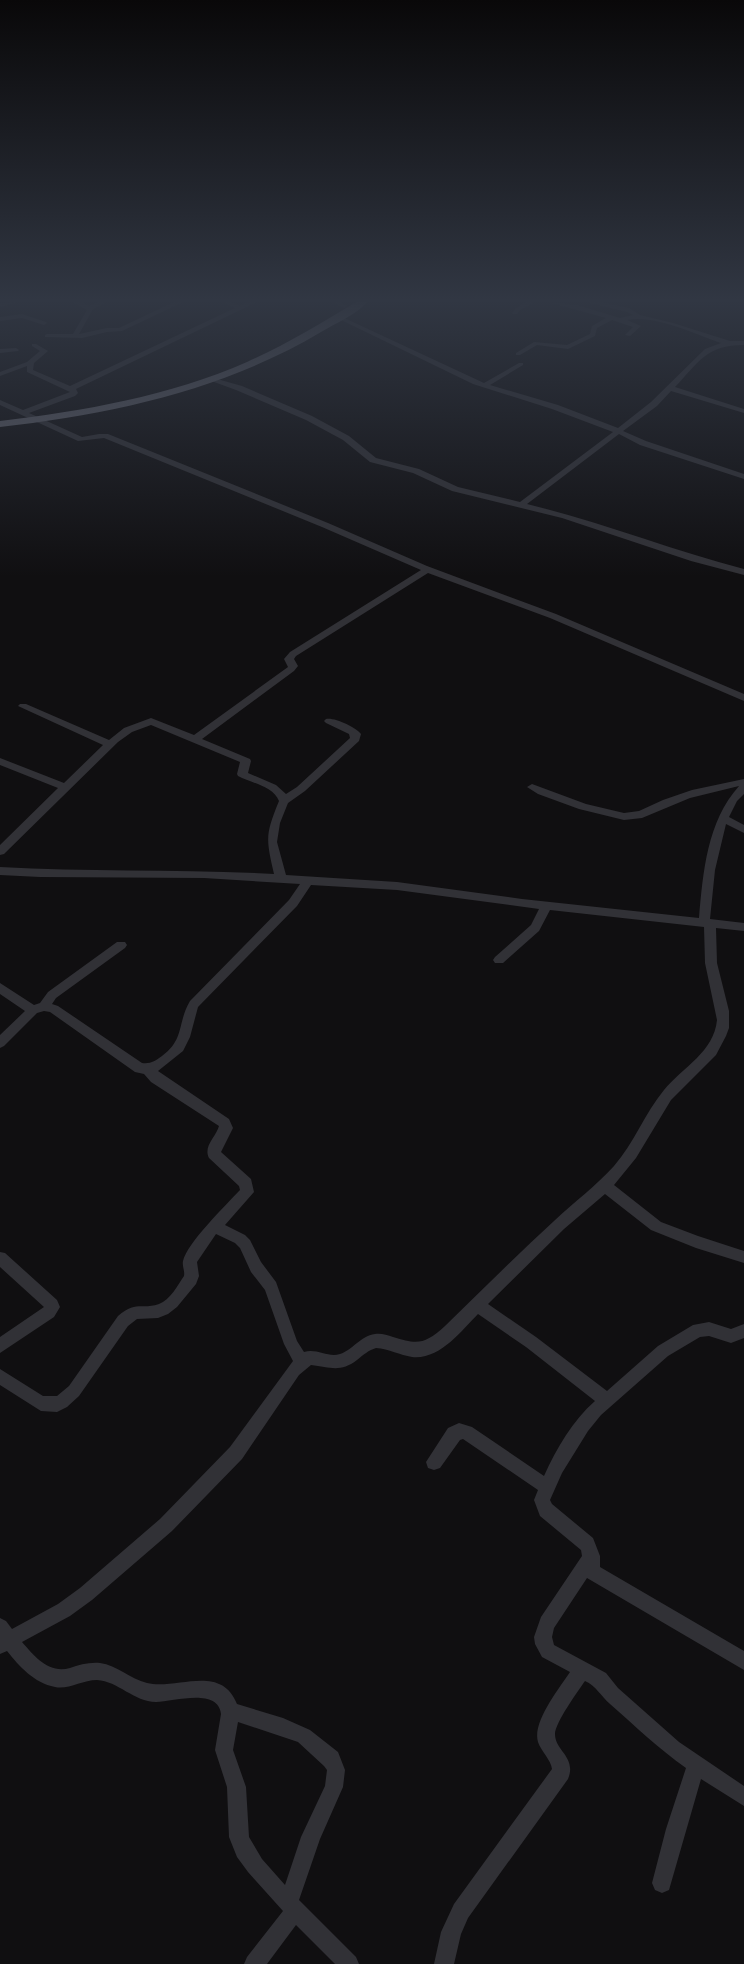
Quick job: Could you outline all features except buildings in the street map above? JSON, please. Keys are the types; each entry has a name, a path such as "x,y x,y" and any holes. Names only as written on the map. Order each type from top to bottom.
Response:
{"highway":[{"path":"0,418 122,398 138,394"},
{"path":"0,424 126,403 162,394"}],"street":[{"path":"24,414 72,394"},
{"path":"252,394 309,418 346,438 372,460 416,471 439,483 456,489 583,522 694,559 744,572"},
{"path":"510,394 542,403 618,431 643,443 744,477"},
{"path":"520,506 654,404 664,394"},
{"path":"688,394 744,411"},
{"path":"0,402 81,439 105,436 318,522 428,569 553,616 744,698"},
{"path":"194,740 291,669 293,666 289,659 293,654 428,569"},
{"path":"23,706 110,744"},
{"path":"0,851 110,744 128,730 151,721 246,762 242,774 274,790 282,796 284,801"},
{"path":"281,879 272,842 275,823 284,801 306,785 355,739 356,734 329,721"},
{"path":"0,761 65,787"},
{"path":"532,787 570,803 612,814 632,817 694,792 716,786 744,782"},
{"path":"349,1964 255,1867 245,1852 239,1839 236,1820 237,1791 224,1748 230,1711 228,1703 222,1697 201,1688 183,1689 166,1693 141,1691 107,1673 96,1671 84,1671 54,1680 45,1676 35,1668 3,1637 64,1610 86,1594 166,1525 236,1453 301,1361 311,1357 329,1361 338,1361 345,1359 369,1343 377,1341 409,1349 420,1350 427,1348 438,1341 477,1305 626,1162 664,1099 674,1086 705,1059 720,1036 723,1016 712,968 707,923 709,867 716,837 728,808 744,787"},
{"path":"724,819 744,829"},
{"path":"2,872 204,874 398,886 546,906 744,927"},
{"path":"0,988 39,1008 54,1009 139,1068 146,1069 157,1067 178,1050 184,1036 190,1010 194,1004 293,902 308,880"},
{"path":"499,960 535,928 546,906"},
{"path":"0,1043 52,996 121,945"},
{"path":"0,1376 41,1403 56,1404 62,1402 74,1391 123,1321 131,1314 145,1311 158,1311 172,1303 193,1275 189,1265 191,1259 215,1227 245,1196 248,1189 246,1183 214,1154 214,1148 225,1131 226,1126 156,1078 146,1069"},
{"path":"604,1184 656,1226 696,1242 744,1257"},
{"path":"215,1227 240,1239 245,1244 256,1267 271,1287 291,1344 301,1361"},
{"path":"0,1258 18,1272 53,1307 49,1312 0,1346"},
{"path":"477,1305 530,1342 608,1401"},
{"path":"744,1331 731,1336 709,1329 698,1330 663,1351 596,1410 582,1426 556,1467 542,1500 546,1510 582,1538 591,1550 592,1569 600,1578 744,1661"},
{"path":"434,1462 454,1434 459,1431 466,1432 547,1487"},
{"path":"592,1556 547,1624 543,1635 544,1646 548,1651 600,1679 623,1704 673,1748 696,1766 743,1793"},
{"path":"444,1964 451,1932 460,1911 561,1772 559,1760 548,1746 545,1734 547,1725 582,1669"},
{"path":"230,1711 283,1727 304,1736 331,1759 336,1770 334,1787 311,1837 292,1906 254,1964"},
{"path":"662,1883 676,1829 696,1766"}]}
